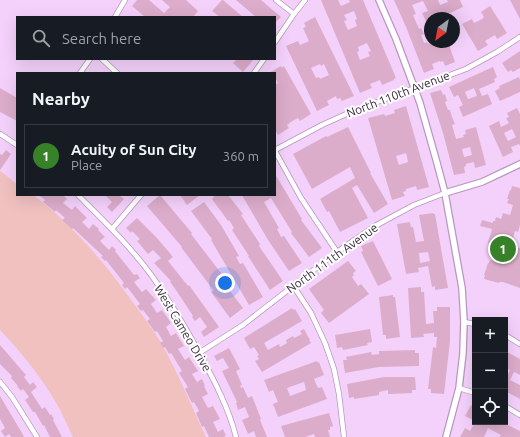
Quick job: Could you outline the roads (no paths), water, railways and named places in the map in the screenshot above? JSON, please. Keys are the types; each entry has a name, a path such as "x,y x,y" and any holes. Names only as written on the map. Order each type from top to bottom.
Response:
{"street":[{"path":"116,16 125,0"},
{"path":"276,0 294,14"},
{"path":"276,41 305,0"},
{"path":"380,0 420,103 445,193 462,288 464,322 463,353 459,388 446,437"},
{"name":"North 110th Avenue","path":"276,150 322,125 352,111 466,69 498,52 520,37"},
{"path":"81,72 89,60"},
{"path":"103,60 116,72"},
{"path":"255,72 263,60"},
{"path":"0,134 16,144"},
{"path":"276,153 301,198 337,252"},
{"name":"North 111th Avenue","path":"199,353 243,325 294,287 337,252 387,219 424,201 482,182 520,164"},
{"name":"West Cameo Drive","path":"79,196 112,228 151,274 186,328 223,399 236,437"},
{"path":"112,228 141,196"},
{"path":"294,287 311,313 325,343 334,369 339,394 344,437"},
{"path":"464,322 472,323"},
{"path":"508,336 520,342"},
{"path":"0,382 12,397 37,437"},
{"path":"459,388 472,392"},
{"path":"508,408 520,415"}],"place":[{"name":"Acuity of Sun City","path":"503,249"}]}
